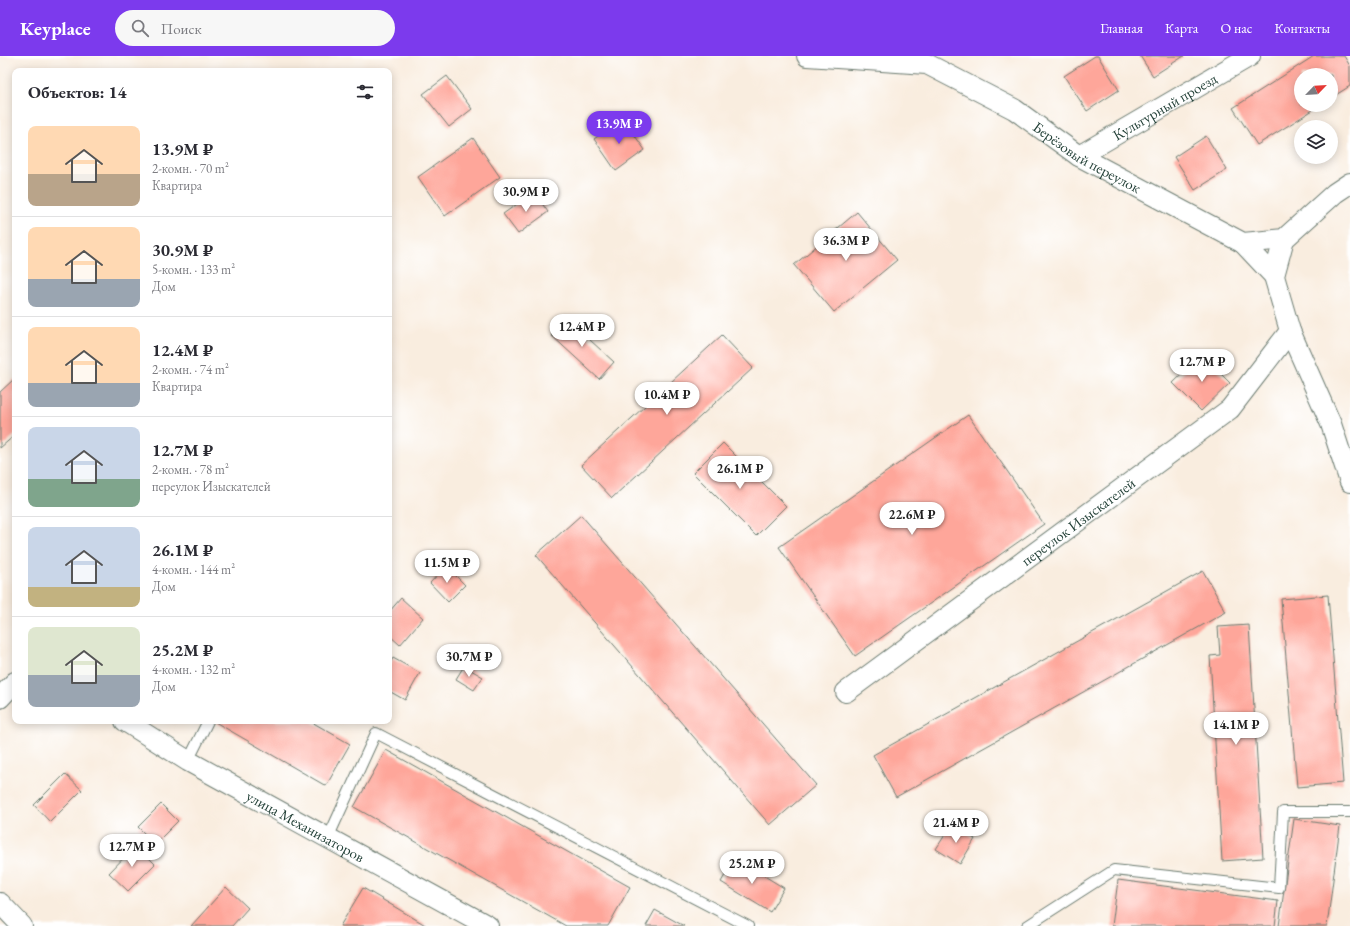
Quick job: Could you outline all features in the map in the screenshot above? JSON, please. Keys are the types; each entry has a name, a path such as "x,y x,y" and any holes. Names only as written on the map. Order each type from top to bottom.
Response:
{"street":[{"name":"Берёзовый переулок","path":"807,56 929,60 1014,109 1079,156 1243,243"},
{"name":"Культурный проезд","path":"1079,156 1250,56"},
{"path":"1274,276 1284,239 1350,182"},
{"path":"1243,243 1284,239"},
{"path":"1243,243 1274,276 1290,331 1331,424 1348,471"},
{"name":"переулок Изыскателей","path":"846,692 1230,409 1290,331"},
{"path":"0,698 12,685"},
{"name":"улица Механизаторов","path":"130,724 188,761 488,926"},
{"path":"0,902 22,926"}],"lane":[{"path":"188,761 206,724"},
{"path":"328,838 376,733 748,926"},
{"path":"1027,926 1114,870 1279,888 1283,812 1350,812"}],"building":[{"path":"1095,56 1098,56 1119,90 1087,111 1064,76"},
{"path":"1140,56 1184,56 1153,76"},
{"path":"1314,56 1344,56 1350,66 1350,86 1338,94 1338,68 1295,68"},
{"path":"1294,69 1294,112 1310,112 1297,120 1294,120 1294,122 1257,145 1233,108"},
{"path":"447,76 472,109 449,127 423,94"},
{"path":"623,119 645,150 616,171 594,139"},
{"path":"1206,136 1227,170 1195,190 1174,157"},
{"path":"473,138 500,177 445,216 418,177"},
{"path":"534,192 548,212 518,234 503,214"},
{"path":"857,212 897,260 834,312 794,265"},
{"path":"566,318 614,362 599,379 551,335"},
{"path":"722,335 753,368 612,498 581,465"},
{"path":"1202,355 1230,383 1201,411 1173,383"},
{"path":"12,381 12,438 0,448 0,392"},
{"path":"968,415 1044,524 855,656 779,547"},
{"path":"723,443 786,506 756,536 693,473"},
{"path":"581,515 816,785 770,825 536,555"},
{"path":"446,566 465,585 448,602 430,583"},
{"path":"1203,571 1226,612 896,797 873,755"},
{"path":"1328,595 1343,783 1297,787 1281,599"},
{"path":"401,598 423,618 400,645 392,638 392,608"},
{"path":"1249,625 1263,858 1222,861 1210,656 1220,655 1218,627"},
{"path":"393,658 420,673 405,700 392,693"},
{"path":"464,666 483,677 474,690 456,679"},
{"path":"218,724 315,724 350,744 326,786"},
{"path":"386,750 630,887 608,926 566,926 354,807"},
{"path":"65,774 82,790 50,822 34,805"},
{"path":"161,804 178,821 155,844 138,827"},
{"path":"1294,819 1340,826 1327,926 1279,926"},
{"path":"952,824 975,839 960,864 936,849"},
{"path":"136,845 155,864 128,891 109,873"},
{"path":"735,858 784,888 770,912 721,882"},
{"path":"1118,880 1278,901 1275,926 1112,926"},
{"path":"226,887 248,908 232,926 191,926"},
{"path":"363,888 427,926 340,926"},
{"path":"655,910 684,926 646,926"}]}
